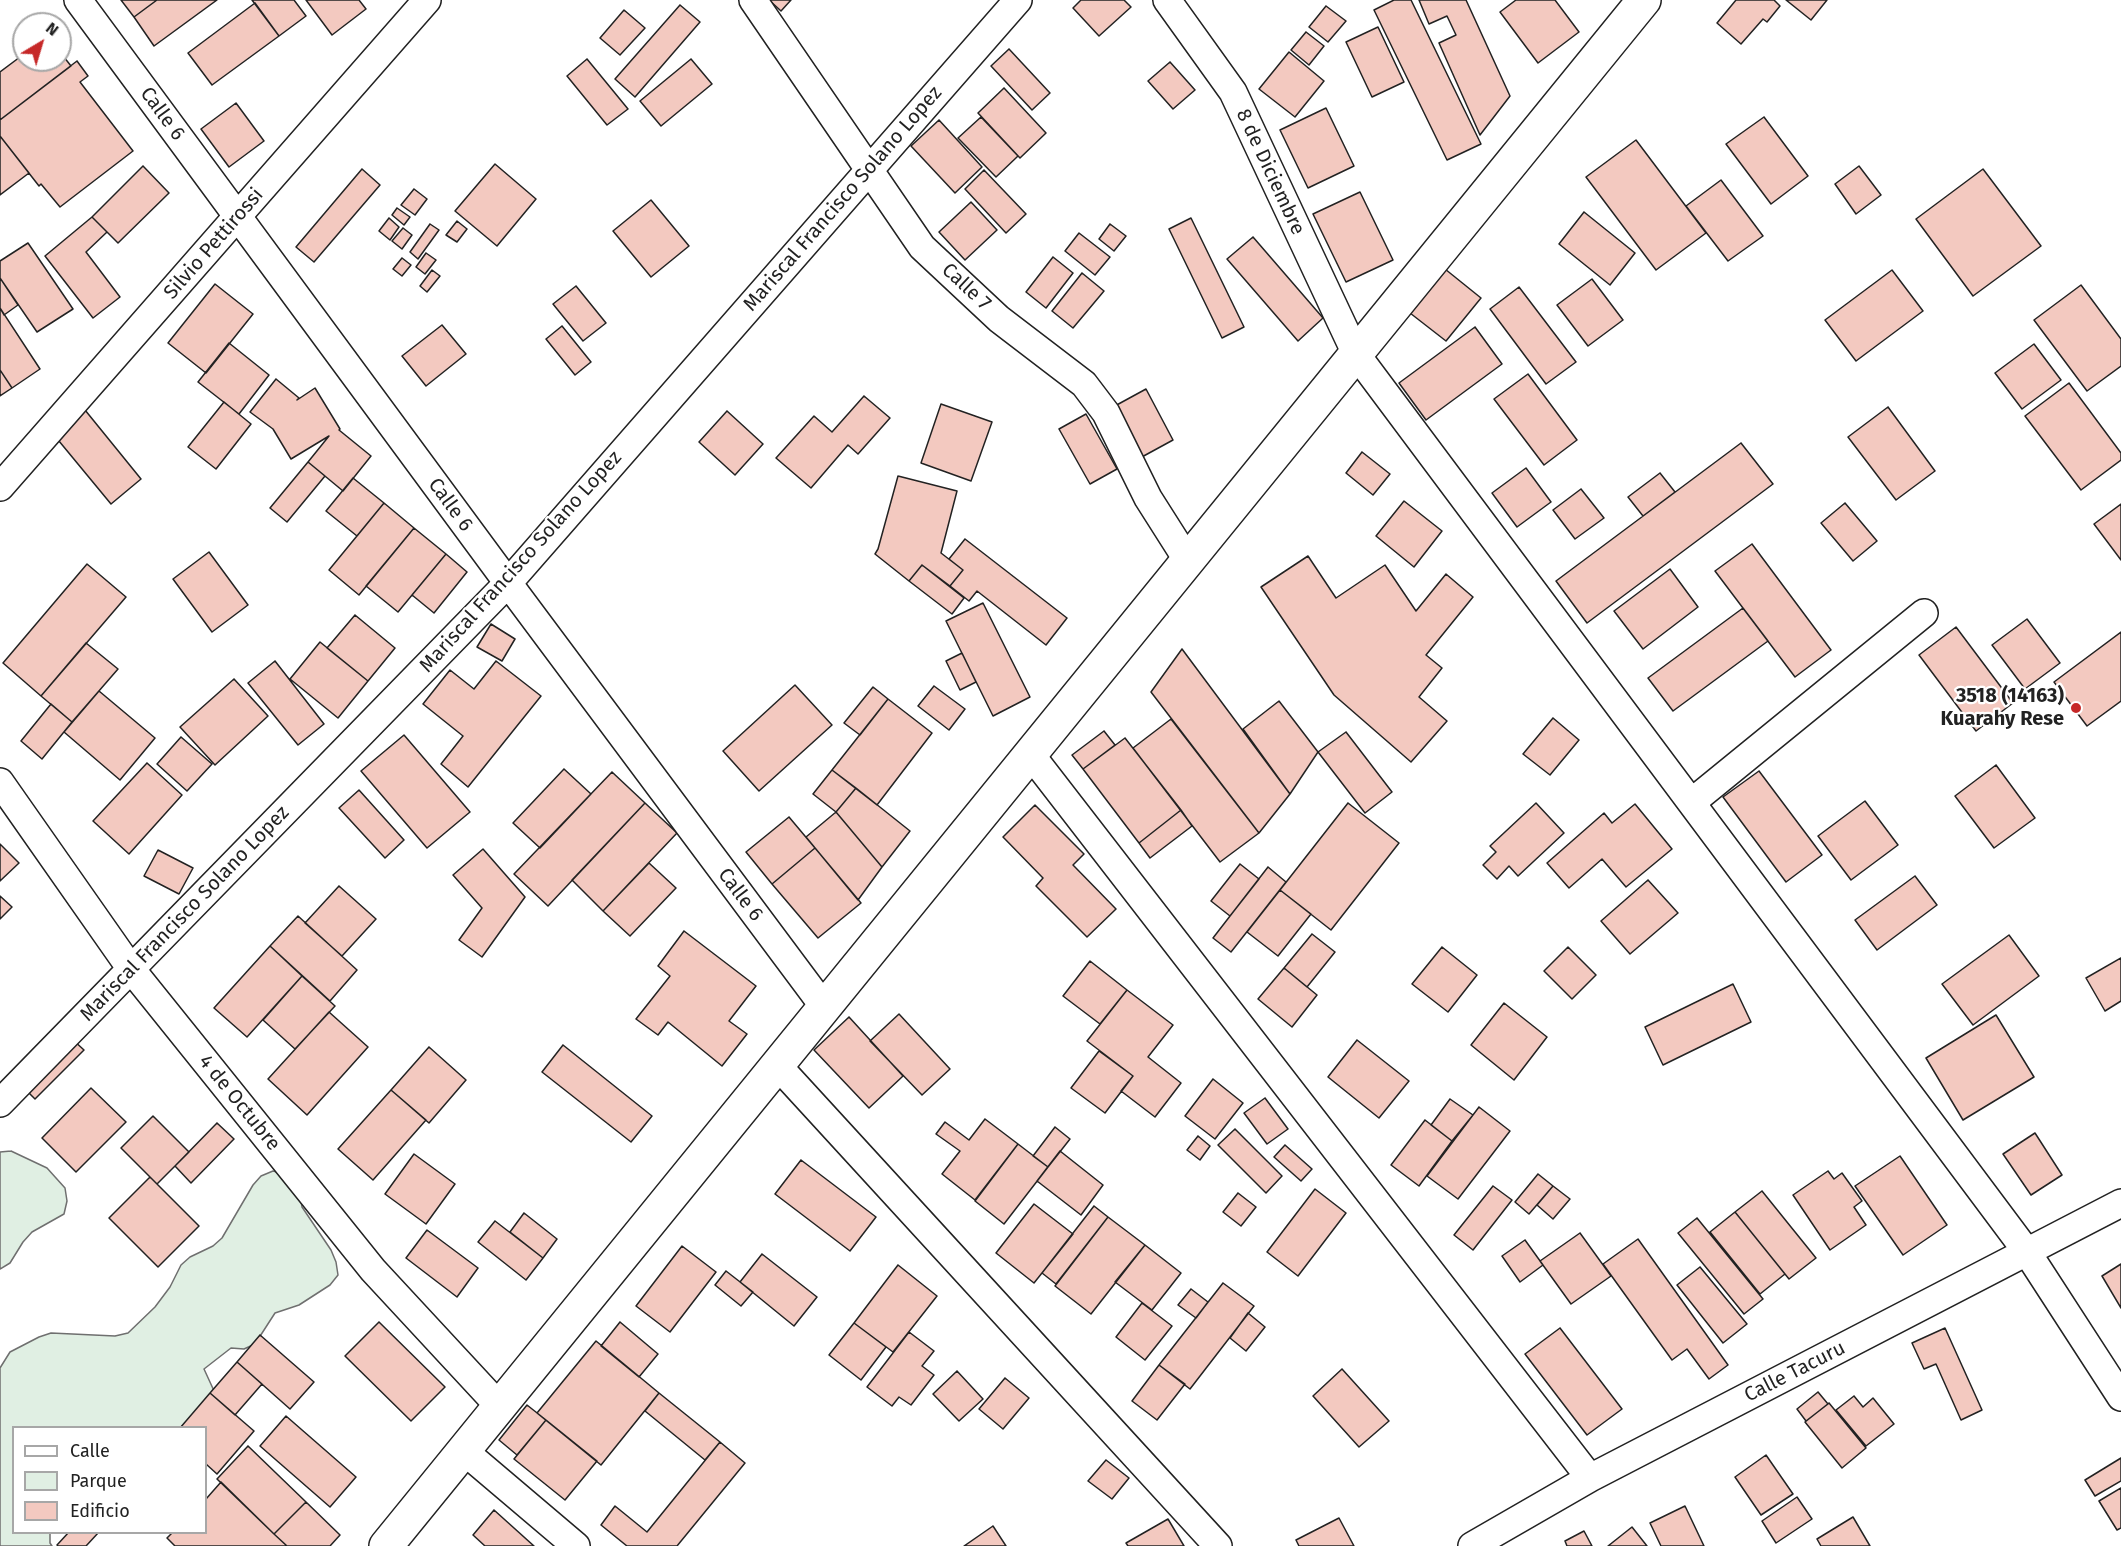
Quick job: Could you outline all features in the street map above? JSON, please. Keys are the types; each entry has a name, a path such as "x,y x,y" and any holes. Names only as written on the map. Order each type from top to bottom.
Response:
{"main road":[{"path":"386,1546 1644,0"}],"street":[{"name":"Calle 6","path":"78,0 825,1008"},
{"name":"Silvio Pettirossi","path":"0,487 427,0"},
{"name":"Calle 7","path":"753,0 922,247 999,318 1084,384 1106,413 1148,498 1188,561"},
{"name":"Mariscal Francisco Solano Lopez","path":"0,1103 508,583 1018,0"},
{"name":"8 de Diciembre","path":"1167,0 1233,92 1356,354 2027,1252 2121,1396"},
{"path":"1692,802 1924,613"},
{"path":"1031,754 1590,1478"},
{"name":"4 de Octubre","path":"0,782 131,969 373,1270 500,1407"},
{"path":"778,1066 1218,1546"},
{"name":"Calle Tacuru","path":"1472,1546 1590,1478 2121,1203"},
{"path":"464,1451 576,1546"}],"green space":[{"path":"11,1151 47,1168 65,1188 67,1201 64,1214 32,1232 10,1263 0,1269 0,1152"},
{"path":"273,1171 285,1174 300,1195 302,1207 331,1250 338,1275 330,1285 299,1305 275,1313 255,1344 244,1349 231,1348 204,1369 215,1393 182,1426 12,1426 12,1534 50,1534 52,1546 0,1546 0,1368 10,1352 51,1333 115,1336 128,1333 155,1307 170,1287 181,1265 222,1238 253,1185 261,1176"}],"building":[{"path":"121,0 157,0 134,17"},
{"path":"157,0 217,0 154,46 134,17"},
{"path":"252,0 294,0 306,16 279,36"},
{"path":"306,0 359,0 366,9 332,35"},
{"path":"769,0 791,0 781,11"},
{"path":"1081,0 1124,0 1131,7 1099,36 1073,8"},
{"path":"1394,0 1411,0 1481,144 1447,160 1374,10"},
{"path":"1419,0 1466,0 1510,96 1480,135 1439,43 1456,35 1447,16 1429,24"},
{"path":"1516,0 1555,0 1579,32 1538,63 1500,12"},
{"path":"1736,0 1774,0 1780,6 1767,22 1763,19 1741,44 1717,23"},
{"path":"1786,0 1827,0 1811,20"},
{"path":"255,3 279,36 212,85 188,53"},
{"path":"680,5 700,22 635,97 615,79"},
{"path":"1326,6 1346,21 1328,42 1309,27"},
{"path":"624,10 645,28 620,55 600,38"},
{"path":"1378,27 1404,82 1372,97 1346,42"},
{"path":"1306,32 1324,46 1309,65 1291,50"},
{"path":"1009,49 1050,93 1032,110 991,66"},
{"path":"1289,52 1324,81 1295,117 1259,89"},
{"path":"587,59 628,109 607,125 567,76"},
{"path":"691,59 712,84 661,126 640,101"},
{"path":"77,61 88,76 80,82 133,151 60,207 41,184 39,186 0,136 0,120 63,72 72,72 72,65"},
{"path":"1170,62 1195,90 1173,109 1148,81"},
{"path":"12,63 12,72 63,72 0,120 0,72"},
{"path":"1004,88 1046,133 1020,158 978,113"},
{"path":"236,103 264,141 229,167 201,129"},
{"path":"1326,108 1354,166 1308,188 1280,130"},
{"path":"981,117 1018,156 996,177 958,138"},
{"path":"1764,117 1808,176 1771,204 1726,144"},
{"path":"939,120 982,167 955,193 911,146"},
{"path":"0,136 29,173 0,195"},
{"path":"1636,140 1706,233 1656,270 1586,177"},
{"path":"495,164 536,199 497,246 455,211"},
{"path":"143,166 169,193 118,243 92,217"},
{"path":"1859,166 1881,195 1856,214 1835,184"},
{"path":"362,169 380,185 314,262 296,247"},
{"path":"1983,169 2041,246 1973,296 1916,219"},
{"path":"984,170 1026,214 1006,233 965,189"},
{"path":"1721,180 1763,236 1728,261 1686,206"},
{"path":"414,189 427,199 415,215 401,205"},
{"path":"1360,192 1393,260 1346,282 1313,214"},
{"path":"651,200 689,246 651,277 613,231"},
{"path":"971,202 997,230 965,260 939,232"},
{"path":"397,208 410,217 404,225 392,215"},
{"path":"1584,212 1635,253 1610,285 1559,244"},
{"path":"92,217 107,232 86,252 120,297 93,318 45,256"},
{"path":"389,218 399,227 390,240 379,231"},
{"path":"1191,218 1244,327 1222,338 1169,229"},
{"path":"457,221 467,229 457,242 446,235"},
{"path":"430,224 439,230 418,259 410,252"},
{"path":"1110,224 1126,236 1114,251 1099,239"},
{"path":"403,228 412,235 402,249 392,241"},
{"path":"1079,233 1110,257 1095,275 1065,251"},
{"path":"1253,237 1323,318 1298,341 1227,259"},
{"path":"28,243 73,309 37,332 0,278 0,261"},
{"path":"426,253 436,260 425,274 416,267"},
{"path":"1053,257 1073,273 1046,308 1026,292"},
{"path":"402,258 411,265 402,276 393,269"},
{"path":"1445,269 1481,298 1446,341 1410,313"},
{"path":"432,270 440,276 427,292 420,286"},
{"path":"1892,270 1923,311 1856,361 1825,320"},
{"path":"1082,273 1104,291 1073,328 1052,311"},
{"path":"0,278 18,305 4,315 0,308"},
{"path":"1592,279 1623,320 1588,346 1557,305"},
{"path":"215,284 253,314 206,373 168,343"},
{"path":"2081,285 2121,339 2121,366 2087,391 2034,320"},
{"path":"576,286 606,323 583,341 553,304"},
{"path":"1519,287 1576,362 1546,384 1490,309"},
{"path":"0,308 40,369 12,388 0,370"},
{"path":"442,325 466,354 426,386 402,356"},
{"path":"562,326 591,362 575,375 546,339"},
{"path":"1475,327 1502,364 1426,420 1399,383"},
{"path":"229,343 269,375 239,414 198,382"},
{"path":"2034,344 2061,380 2022,409 1995,373"},
{"path":"0,370 12,388 0,396"},
{"path":"1528,374 1577,440 1544,465 1494,399"},
{"path":"276,379 299,398 297,400 315,388 339,430 371,456 343,491 308,462 329,436 291,459 273,429 250,412"},
{"path":"2069,383 2121,453 2121,460 2081,490 2025,416"},
{"path":"1146,389 1173,440 1140,458 1113,407"},
{"path":"864,396 890,418 858,454 848,445 811,488 776,458 814,416 832,432"},
{"path":"224,402 251,424 216,469 188,447"},
{"path":"941,404 992,422 971,481 921,463"},
{"path":"1888,407 1935,471 1896,500 1848,437"},
{"path":"85,410 141,479 111,504 54,435"},
{"path":"727,411 763,444 735,475 699,442"},
{"path":"1086,414 1117,469 1090,484 1059,429"},
{"path":"1741,443 1773,484 1587,623 1556,581"},
{"path":"1362,452 1390,474 1373,495 1346,473"},
{"path":"308,462 325,476 287,522 270,508"},
{"path":"1526,468 1551,502 1517,527 1492,493"},
{"path":"1660,473 1675,492 1643,516 1628,497"},
{"path":"898,476 957,491 941,553 963,570 950,586 922,565 909,581 875,554"},
{"path":"353,478 384,503 357,536 326,511"},
{"path":"1581,489 1604,518 1575,539 1553,510"},
{"path":"1404,501 1442,531 1414,567 1376,536"},
{"path":"384,503 414,528 359,595 329,570"},
{"path":"1845,503 1877,541 1853,561 1821,523"},
{"path":"2121,504 2121,560 2094,524"},
{"path":"414,528 446,554 398,612 366,586"},
{"path":"965,539 1067,618 1046,645 977,591 969,601 950,586 963,570 949,559"},
{"path":"1752,544 1831,650 1795,677 1715,571"},
{"path":"209,552 248,605 212,632 173,579"},
{"path":"446,554 467,572 434,613 412,595"},
{"path":"1308,556 1336,598 1385,565 1416,611 1446,574 1473,597 1426,655 1442,668 1419,697 1447,721 1411,762 1334,695 1261,587"},
{"path":"87,564 126,597 41,696 3,663"},
{"path":"922,565 964,598 952,614 909,581"},
{"path":"1670,569 1698,607 1643,649 1614,611"},
{"path":"983,603 1030,697 993,716 946,621"},
{"path":"1743,608 1768,641 1673,711 1648,678"},
{"path":"355,615 395,648 368,681 327,648"},
{"path":"2027,619 2060,663 2025,689 1992,645"},
{"path":"491,624 515,639 502,661 477,647"},
{"path":"1956,627 2013,703 1976,731 1919,655"},
{"path":"2121,632 2121,701 2087,726 2054,682"},
{"path":"320,642 368,681 338,718 290,679"},
{"path":"86,643 118,669 72,722 41,696"},
{"path":"1182,649 1290,794 1259,833 1151,692"},
{"path":"962,653 976,682 960,690 946,661"},
{"path":"275,661 324,724 298,745 248,683"},
{"path":"496,661 541,696 468,787 441,764 463,736 423,704 450,670 474,689"},
{"path":"234,679 268,716 215,765 180,727"},
{"path":"795,685 832,725 759,791 723,751"},
{"path":"934,686 965,709 949,730 918,706"},
{"path":"873,687 888,699 860,735 844,723"},
{"path":"99,691 155,738 120,780 64,732"},
{"path":"888,699 932,733 877,805 832,770"},
{"path":"1279,701 1318,752 1290,794 1243,729"},
{"path":"51,704 72,722 42,759 21,741"},
{"path":"1553,718 1579,740 1550,775 1523,754"},
{"path":"1171,719 1259,833 1220,862 1133,748"},
{"path":"1104,731 1115,745 1083,769 1072,755"},
{"path":"1346,732 1392,792 1365,813 1318,752"},
{"path":"404,735 470,812 427,848 361,771"},
{"path":"181,737 212,764 187,791 157,764"},
{"path":"1125,738 1181,810 1139,843 1083,769"},
{"path":"147,763 182,795 129,854 93,821"},
{"path":"1996,765 2035,818 1994,848 1955,796"},
{"path":"564,769 591,794 540,848 513,823"},
{"path":"832,770 856,788 836,812 813,794"},
{"path":"1759,771 1822,855 1786,882 1723,797"},
{"path":"612,772 645,803 548,906 514,874"},
{"path":"856,788 910,831 882,867 836,812"},
{"path":"359,790 404,840 385,858 339,808"},
{"path":"1865,801 1898,845 1851,880 1818,836"},
{"path":"645,803 677,833 603,911 572,880"},
{"path":"1348,803 1399,843 1331,930 1280,890"},
{"path":"1536,803 1564,833 1518,876 1509,866 1497,879 1483,865 1496,852 1490,846"},
{"path":"1635,804 1672,849 1626,887 1602,859 1569,888 1547,863 1604,813 1612,823"},
{"path":"1035,805 1084,854 1073,865 1116,909 1087,937 1036,886 1043,878 1003,837"},
{"path":"1181,810 1192,826 1150,858 1139,843"},
{"path":"836,812 882,867 858,900 806,837"},
{"path":"789,817 815,848 772,884 746,852"},
{"path":"0,844 19,863 0,881"},
{"path":"815,848 861,903 818,938 772,884"},
{"path":"483,849 525,897 482,957 459,940 482,908 453,875"},
{"path":"158,850 193,868 179,894 144,876"},
{"path":"649,863 676,888 630,936 603,911"},
{"path":"1240,864 1259,879 1230,916 1211,901"},
{"path":"1268,867 1286,882 1231,952 1213,938"},
{"path":"1915,876 1937,905 1877,950 1855,920"},
{"path":"1648,880 1678,913 1630,954 1601,921"},
{"path":"339,886 376,919 342,956 305,923"},
{"path":"1280,890 1311,914 1278,956 1247,932"},
{"path":"0,896 12,907 0,919"},
{"path":"298,916 357,970 330,1001 270,946"},
{"path":"684,931 756,986 729,1021 747,1034 722,1066 668,1022 658,1035 636,1019 670,976 658,966"},
{"path":"1312,934 1335,952 1307,987 1284,968"},
{"path":"2009,935 2039,976 1973,1025 1942,984"},
{"path":"270,946 302,976 247,1037 214,1008"},
{"path":"1442,947 1477,975 1448,1012 1412,984"},
{"path":"1568,947 1596,975 1572,999 1544,971"},
{"path":"2121,958 2121,1001 2105,1011 2086,978"},
{"path":"1090,961 1127,990 1100,1024 1063,996"},
{"path":"1284,968 1317,995 1292,1027 1258,999"},
{"path":"302,976 335,1006 295,1049 263,1020"},
{"path":"1733,984 1751,1022 1663,1065 1645,1027"},
{"path":"1127,990 1173,1025 1148,1057 1181,1083 1155,1117 1121,1091 1133,1076 1087,1041"},
{"path":"1504,1003 1547,1037 1514,1080 1471,1045"},
{"path":"329,1012 368,1047 307,1115 268,1079"},
{"path":"899,1014 950,1069 922,1095 870,1041"},
{"path":"1996,1015 2034,1077 1963,1120 1926,1058"},
{"path":"849,1017 903,1076 869,1108 814,1050"},
{"path":"72,1039 84,1050 35,1099 23,1087"},
{"path":"1357,1040 1409,1081 1379,1118 1328,1077"},
{"path":"563,1045 652,1116 631,1142 542,1072"},
{"path":"429,1047 466,1080 429,1123 391,1090"},
{"path":"1099,1051 1133,1076 1105,1113 1071,1088"},
{"path":"1213,1079 1243,1103 1215,1139 1185,1116"},
{"path":"91,1088 126,1122 76,1172 42,1138"},
{"path":"391,1090 426,1120 373,1180 338,1149"},
{"path":"1265,1098 1288,1129 1267,1144 1244,1113"},
{"path":"1450,1099 1473,1115 1452,1141 1431,1125"},
{"path":"1479,1107 1510,1131 1458,1199 1427,1176"},
{"path":"153,1116 189,1152 157,1184 121,1148"},
{"path":"985,1119 1018,1144 975,1200 942,1174 960,1151 936,1134 945,1122 969,1140"},
{"path":"1425,1120 1452,1141 1419,1186 1391,1165"},
{"path":"217,1123 234,1139 191,1183 175,1166"},
{"path":"1055,1127 1070,1139 1048,1167 1033,1156"},
{"path":"1235,1129 1282,1176 1266,1193 1218,1145"},
{"path":"2035,1133 2062,1175 2031,1195 2003,1154"},
{"path":"1198,1136 1210,1146 1200,1160 1187,1150"},
{"path":"1018,1144 1048,1167 1004,1224 975,1201"},
{"path":"1285,1145 1312,1169 1301,1181 1274,1157"},
{"path":"1060,1151 1103,1185 1081,1215 1037,1181"},
{"path":"414,1154 455,1184 426,1224 385,1194"},
{"path":"1900,1156 1947,1225 1903,1255 1855,1186"},
{"path":"801,1160 876,1217 850,1251 775,1194"},
{"path":"1828,1171 1834,1179 1842,1173 1862,1201 1854,1207 1866,1225 1830,1250 1793,1195"},
{"path":"1538,1174 1553,1186 1529,1214 1515,1202"},
{"path":"150,1177 199,1226 158,1267 109,1218"},
{"path":"1493,1186 1512,1200 1473,1250 1454,1235"},
{"path":"1553,1186 1570,1199 1553,1219 1537,1205"},
{"path":"1315,1189 1346,1213 1298,1276 1267,1252"},
{"path":"1762,1191 1816,1258 1789,1279 1735,1212"},
{"path":"1238,1193 1256,1207 1241,1226 1223,1212"},
{"path":"1034,1204 1073,1234 1034,1283 996,1253"},
{"path":"1094,1206 1108,1217 1056,1284 1042,1273"},
{"path":"1735,1212 1785,1274 1760,1294 1710,1232"},
{"path":"524,1213 557,1239 543,1258 510,1232"},
{"path":"1108,1217 1145,1245 1091,1314 1055,1286"},
{"path":"1697,1218 1763,1299 1744,1314 1678,1233"},
{"path":"495,1221 543,1258 526,1280 478,1242"},
{"path":"427,1230 478,1268 457,1297 406,1258"},
{"path":"1580,1233 1611,1276 1571,1304 1540,1261"},
{"path":"1638,1239 1728,1365 1709,1379 1687,1349 1672,1360 1603,1264"},
{"path":"1525,1240 1543,1265 1520,1282 1502,1256"},
{"path":"1145,1245 1181,1273 1152,1310 1115,1282"},
{"path":"682,1246 716,1272 670,1332 636,1306"},
{"path":"762,1254 817,1297 794,1326 740,1282"},
{"path":"2121,1264 2121,1308 2102,1276"},
{"path":"898,1265 937,1296 893,1352 854,1323"},
{"path":"1700,1267 1747,1324 1723,1343 1677,1285"},
{"path":"726,1271 753,1292 741,1306 715,1285"},
{"path":"1223,1283 1254,1306 1190,1389 1159,1365"},
{"path":"1191,1289 1208,1302 1196,1318 1178,1305"},
{"path":"1142,1303 1172,1326 1145,1360 1116,1337"},
{"path":"1248,1313 1265,1327 1246,1351 1230,1338"},
{"path":"379,1322 445,1387 411,1421 345,1356"},
{"path":"620,1322 658,1354 639,1377 601,1346"},
{"path":"854,1323 886,1347 861,1380 829,1355"},
{"path":"1560,1328 1622,1409 1587,1435 1525,1354"},
{"path":"1945,1328 1982,1410 1961,1420 1936,1364 1924,1369 1912,1343"},
{"path":"909,1332 934,1351 922,1366 934,1375 911,1405 899,1397 892,1406 867,1387"},
{"path":"260,1335 314,1382 290,1409 237,1362"},
{"path":"596,1341 659,1393 601,1465 537,1413"},
{"path":"237,1362 262,1384 235,1415 210,1393"},
{"path":"1159,1365 1185,1384 1157,1420 1132,1401"},
{"path":"1342,1369 1389,1421 1359,1447 1313,1396"},
{"path":"957,1371 983,1399 959,1421 933,1394"},
{"path":"1005,1378 1029,1398 1003,1429 979,1409"},
{"path":"1818,1392 1828,1404 1806,1421 1797,1409"},
{"path":"210,1393 254,1431 217,1474 207,1465 207,1426 182,1426"},
{"path":"659,1393 720,1442 705,1460 645,1411"},
{"path":"1854,1396 1863,1407 1873,1398 1894,1424 1866,1446 1836,1410"},
{"path":"1829,1403 1866,1448 1842,1468 1805,1422"},
{"path":"527,1405 546,1420 517,1455 499,1440"},
{"path":"286,1416 356,1477 330,1507 260,1446"},
{"path":"546,1420 597,1461 565,1500 514,1459"},
{"path":"720,1442 745,1463 677,1546 627,1546 601,1525 615,1506 647,1532"},
{"path":"248,1446 306,1502 274,1534 217,1479"},
{"path":"1766,1455 1793,1494 1761,1515 1735,1477"},
{"path":"2121,1458 2121,1481 2095,1496 2085,1480"},
{"path":"1106,1460 1129,1478 1112,1499 1088,1481"},
{"path":"221,1482 287,1546 175,1546 167,1538 171,1534 207,1534 207,1498"},
{"path":"2121,1488 2121,1528 2117,1530 2099,1501"},
{"path":"1797,1497 1812,1519 1776,1543 1762,1521"},
{"path":"306,1502 340,1535 330,1546 287,1546 274,1534"},
{"path":"1685,1506 1704,1546 1661,1546 1650,1523"},
{"path":"494,1510 534,1546 485,1546 473,1535"},
{"path":"1853,1517 1870,1546 1821,1546 1817,1539"},
{"path":"1339,1518 1354,1546 1299,1546 1296,1540"},
{"path":"1168,1519 1184,1546 1128,1546 1126,1543"},
{"path":"993,1526 1006,1546 964,1546"},
{"path":"1632,1527 1647,1546 1608,1546"},
{"path":"1584,1531 1592,1546 1567,1546 1565,1541"},
{"path":"67,1534 97,1534 86,1546 57,1545"}],"place":[{"name":"3518 (14163) Kuarahy Rese","path":"2076,708"}]}
